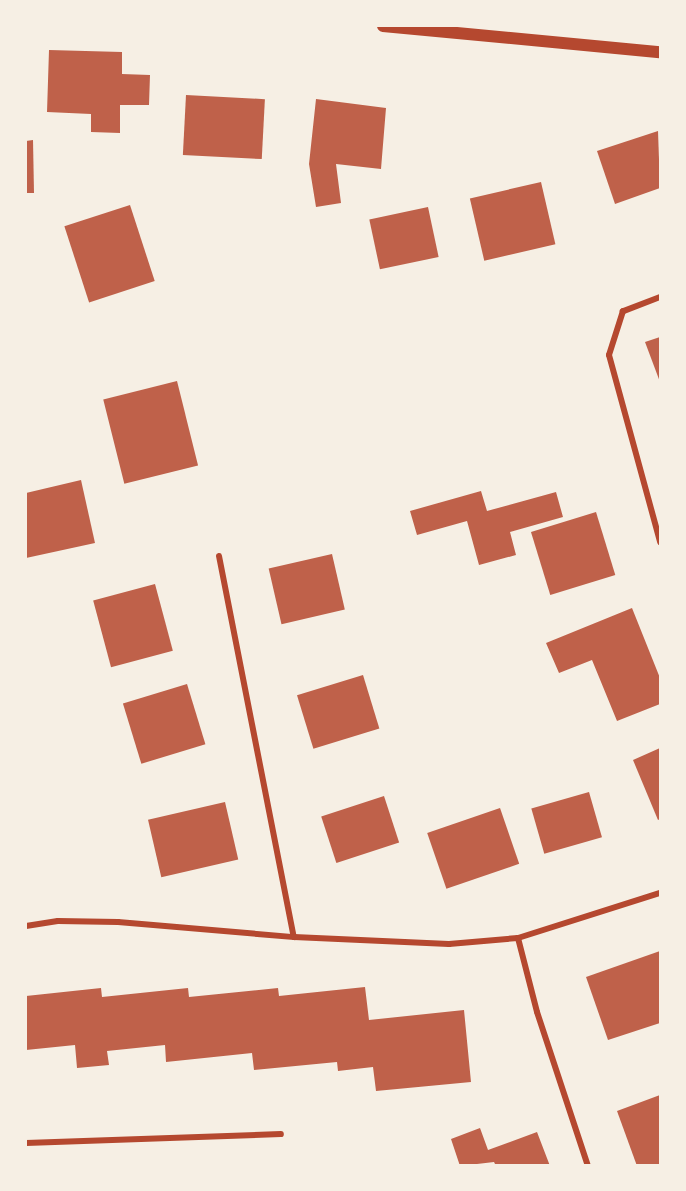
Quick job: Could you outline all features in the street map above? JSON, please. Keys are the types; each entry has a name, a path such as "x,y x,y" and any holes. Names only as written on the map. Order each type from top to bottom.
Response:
{"main road":[{"path":"383,26 660,52"}],"street":[{"path":"660,297 623,311 609,355 660,542"},
{"path":"219,556 294,937"},
{"path":"26,926 58,921 118,922 294,937 449,944 518,938 660,893"},
{"path":"518,938 537,1012 588,1166"},
{"path":"26,1143 281,1134"}],"building":[{"path":"49,50 122,52 122,74 150,75 149,105 120,105 120,133 91,132 91,114 47,112"},
{"path":"186,95 265,99 262,159 183,155"},
{"path":"316,99 386,108 381,169 336,164 341,203 316,207 309,164"},
{"path":"658,131 660,188 615,204 597,151"},
{"path":"33,140 34,193 26,193 26,141"},
{"path":"541,182 555,244 484,261 470,198"},
{"path":"130,205 155,281 89,302 64,226"},
{"path":"428,207 439,257 380,269 369,219"},
{"path":"660,337 660,382 645,342"},
{"path":"177,381 198,465 124,484 103,399"},
{"path":"81,480 95,543 26,558 26,493"},
{"path":"481,491 487,511 556,492 563,517 510,532 516,555 479,565 467,521 417,535 410,511"},
{"path":"596,512 615,575 550,595 531,532"},
{"path":"332,554 345,610 281,624 269,569"},
{"path":"155,584 173,651 111,667 93,601"},
{"path":"632,608 660,678 660,704 617,721 592,660 559,673 546,643"},
{"path":"363,675 379,729 313,749 297,695"},
{"path":"187,684 205,744 141,764 123,704"},
{"path":"660,748 660,819 658,820 633,760"},
{"path":"589,792 602,837 544,854 531,809"},
{"path":"384,796 399,843 336,863 321,816"},
{"path":"225,802 238,859 161,877 148,820"},
{"path":"500,808 519,864 446,889 427,833"},
{"path":"660,951 660,1023 608,1040 586,977"},
{"path":"365,987 369,1020 464,1010 471,1082 376,1091 373,1067 338,1071 337,1062 254,1070 252,1053 166,1062 165,1045 107,1051 109,1065 77,1068 75,1045 26,1050 26,996 101,988 102,997 188,988 189,997 278,988 279,996"},
{"path":"660,1095 660,1166 637,1166 617,1111"},
{"path":"480,1128 488,1150 537,1132 550,1166 496,1166 494,1162 460,1166 451,1139"}]}
